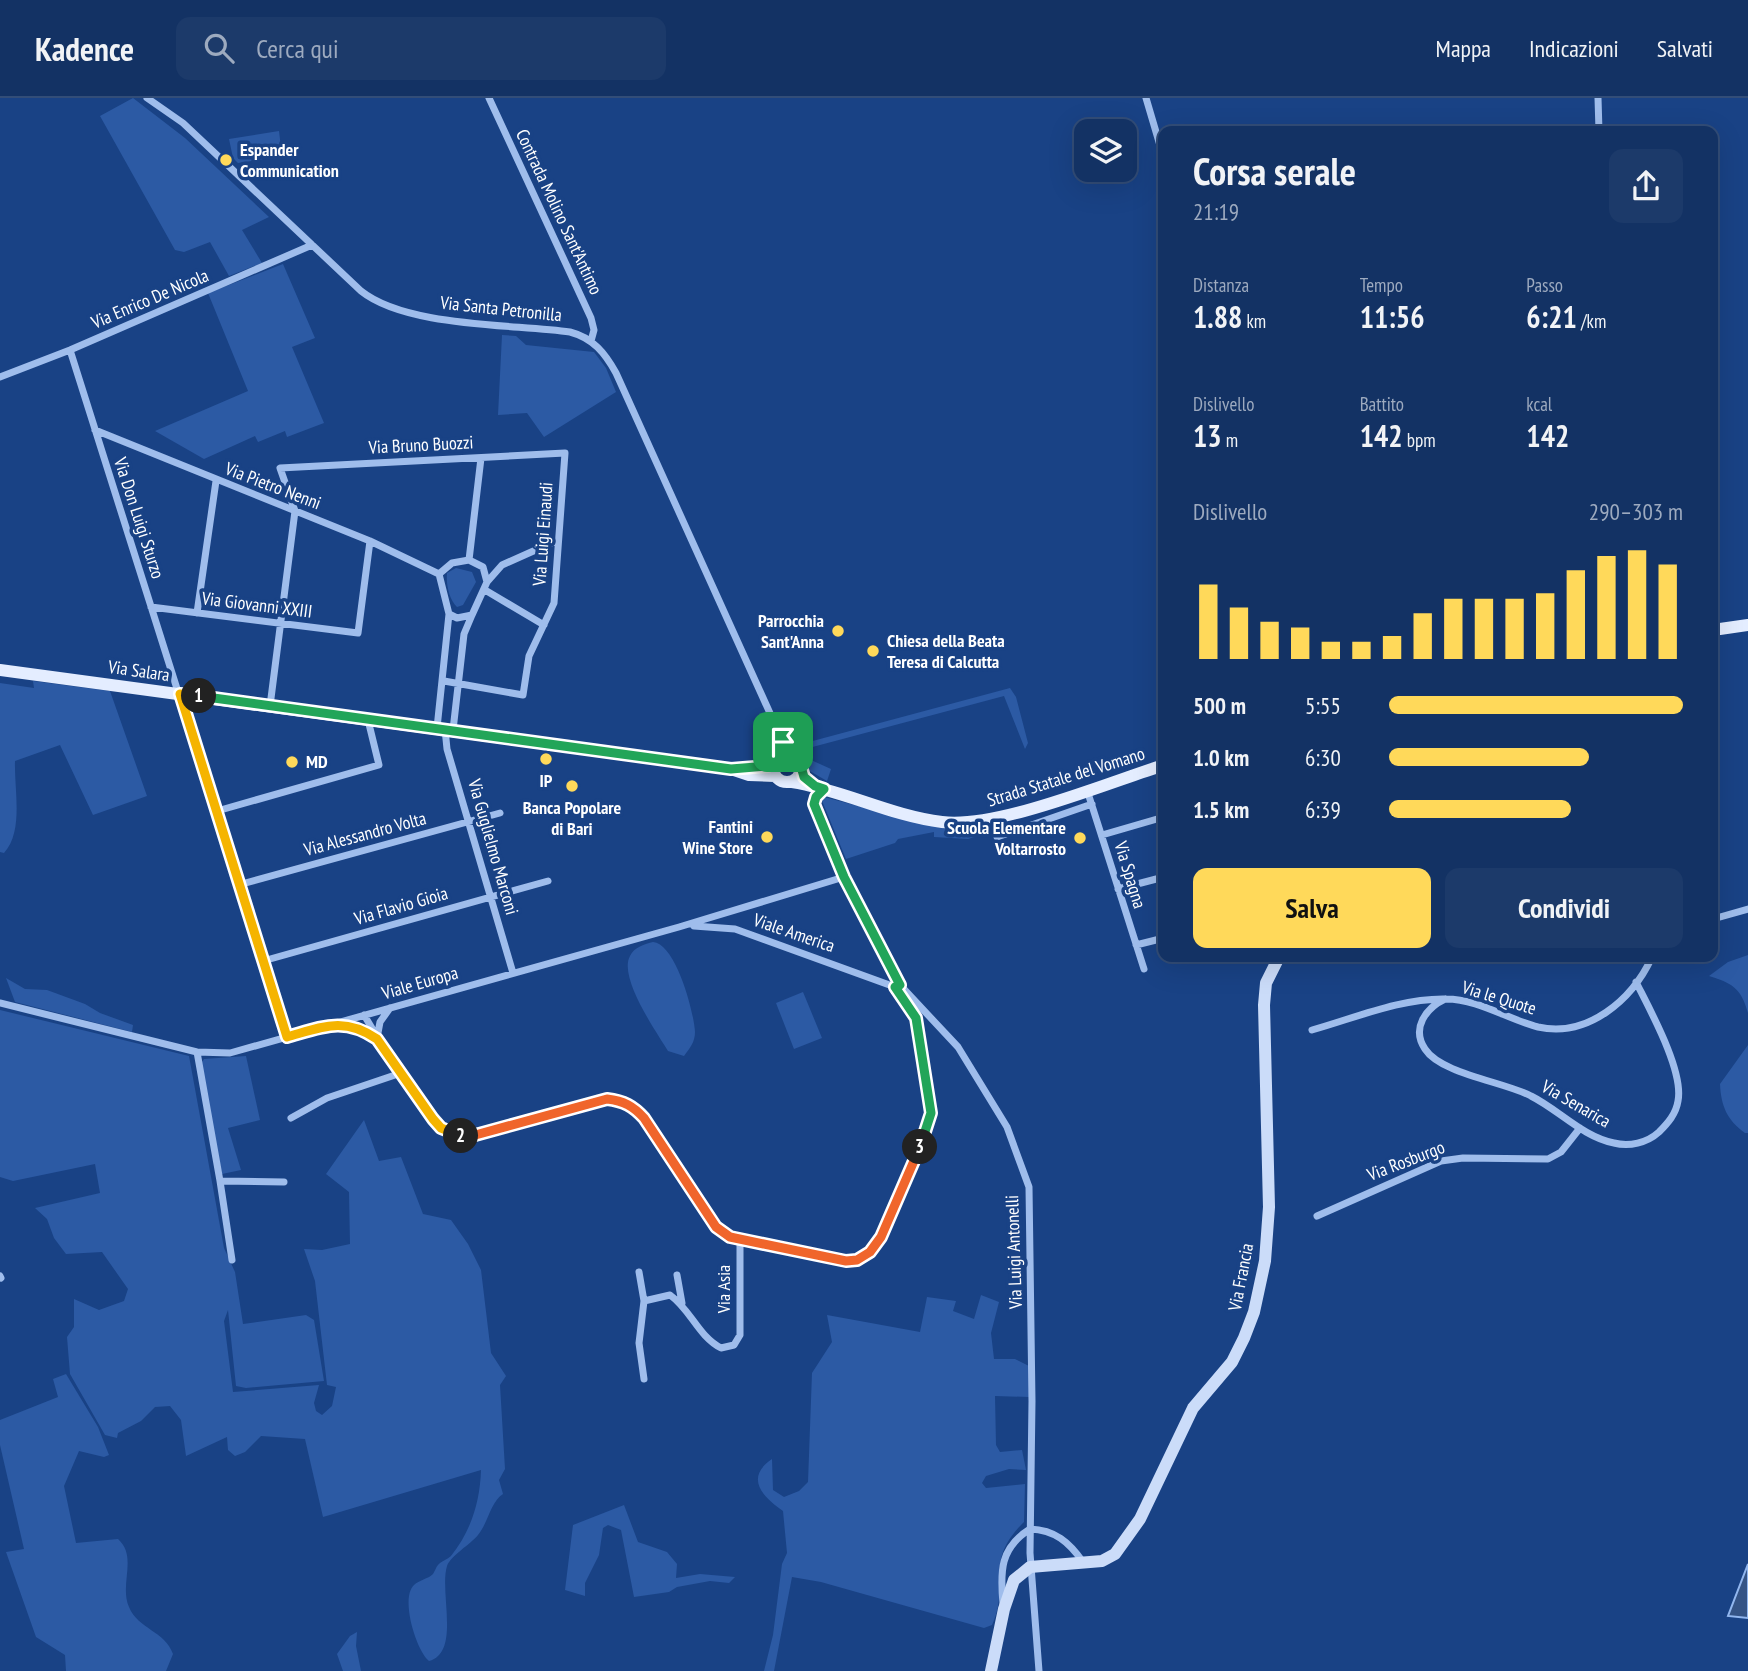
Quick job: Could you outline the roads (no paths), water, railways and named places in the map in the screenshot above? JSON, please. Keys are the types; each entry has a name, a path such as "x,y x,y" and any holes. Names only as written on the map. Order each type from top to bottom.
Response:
{"main road":[{"path":"1718,629 1748,625"},
{"name":"Via Salara","path":"0,670 731,769 749,775 775,776"},
{"path":"779,753 795,757 800,763 797,777 783,782 775,776 779,753"},
{"name":"Via Salara","path":"731,769 762,767 779,753"},
{"name":"Strada Statale del Vomano","path":"797,777 819,788 934,821 967,823 996,817 1158,767"},
{"name":"Via Francia","path":"1083,1563 1102,1561 1115,1554 1140,1519 1194,1408 1232,1362 1254,1312 1265,1261 1269,1207 1264,1005 1266,983 1276,962"},
{"path":"990,1671 1004,1609 1014,1580 1030,1567 1083,1563"}],"street":[{"name":"Via Santa Petronilla","path":"148,98 183,123 372,300 398,312 570,332 592,341"},
{"name":"Contrada Molino Sant'Antimo","path":"489,98 591,318 594,330 592,341"},
{"path":"1146,98 1158,139"},
{"path":"1598,98 1599,126"},
{"name":"Via Enrico De Nicola","path":"0,376 70,350 312,245"},
{"path":"592,341 616,373 779,753"},
{"name":"Via Don Luigi Sturzo","path":"70,350 287,1037"},
{"name":"Via Pietro Nenni","path":"95,430 215,481 370,541 439,574"},
{"name":"Via Bruno Buozzi","path":"295,511 280,468 565,453"},
{"name":"Via Luigi Einaudi","path":"460,684 523,695 529,656 554,603 565,453"},
{"path":"469,561 481,457"},
{"path":"197,613 215,481"},
{"path":"270,706 295,511"},
{"path":"445,729 460,684 464,634 488,582 502,565 558,540"},
{"name":"Via Giovanni XXIII","path":"151,607 358,633 370,541"},
{"path":"445,729 443,681 449,614 439,574 452,563 469,561 483,567 488,582"},
{"path":"485,590 544,625"},
{"path":"449,614 457,618 472,615"},
{"path":"443,681 460,684"},
{"path":"217,811 379,765 368,719"},
{"name":"Via Guglielmo Marconi","path":"445,729 447,749 513,973"},
{"name":"Via Luigi Antonelli","path":"819,788 814,804 844,877 897,986 958,1047 1007,1127 1029,1187 1032,1224 1030,1567 1040,1671"},
{"name":"Via Spagna","path":"1087,789 1143,969"},
{"path":"996,817 999,837 1092,804"},
{"name":"Via Alessandro Volta","path":"238,885 500,813"},
{"path":"1102,835 1158,819"},
{"name":"Viale Europa","path":"0,1003 197,1052 230,1053 679,927 844,877"},
{"path":"1118,889 1158,879"},
{"name":"Via Flavio Gioia","path":"263,961 548,881"},
{"path":"1718,918 1748,909"},
{"name":"Viale America","path":"679,927 708,925 735,929 897,986"},
{"path":"1136,945 1158,940"},
{"name":"Via le Quote","path":"1312,1030 1417,1000 1445,999 1472,1003 1540,1027 1558,1028 1597,1019 1616,1006 1649,962"},
{"name":"Via Senarica","path":"1445,999 1431,1006 1421,1023 1419,1034 1427,1052 1447,1065 1530,1095 1580,1128 1615,1144 1631,1144 1657,1134 1676,1111 1679,1085 1636,982"},
{"path":"364,1015 377,1039 441,1128 454,1135 468,1137 607,1099 620,1101 635,1107 716,1227 740,1241 846,1261 870,1252 881,1237 928,1130 931,1113 916,1018 897,986"},
{"path":"377,1039 380,1022 390,1008"},
{"path":"335,1024 363,1030 377,1039"},
{"path":"197,1052 232,1260"},
{"path":"291,1118 327,1098 401,1073"},
{"name":"Via Rosburgo","path":"1317,1216 1441,1161 1463,1158 1548,1159 1561,1152 1580,1128"},
{"path":"220,1181 284,1182"},
{"name":"Via Asia","path":"677,1275 682,1304 709,1342 721,1348 734,1345 740,1335 740,1241"},
{"path":"639,1272 644,1301 639,1343 645,1380"},
{"path":"644,1301 670,1295 682,1304"},
{"path":"1004,1609 1002,1584 1006,1553 1012,1543 1030,1529 1048,1530 1062,1538 1083,1563"}],"place":[{"name":"Espander Communication","path":"226,160"},
{"name":"Parrocchia Sant'Anna","path":"838,631"},
{"name":"Chiesa della Beata Teresa di Calcutta","path":"873,651"},
{"name":"IP","path":"546,759"},
{"name":"MD","path":"292,762"},
{"name":"Banca Popolare di Bari","path":"572,786"},
{"name":"Fantini Wine Store","path":"767,837"},
{"name":"Scuola Elementare Voltarrosto","path":"1080,838"}]}
